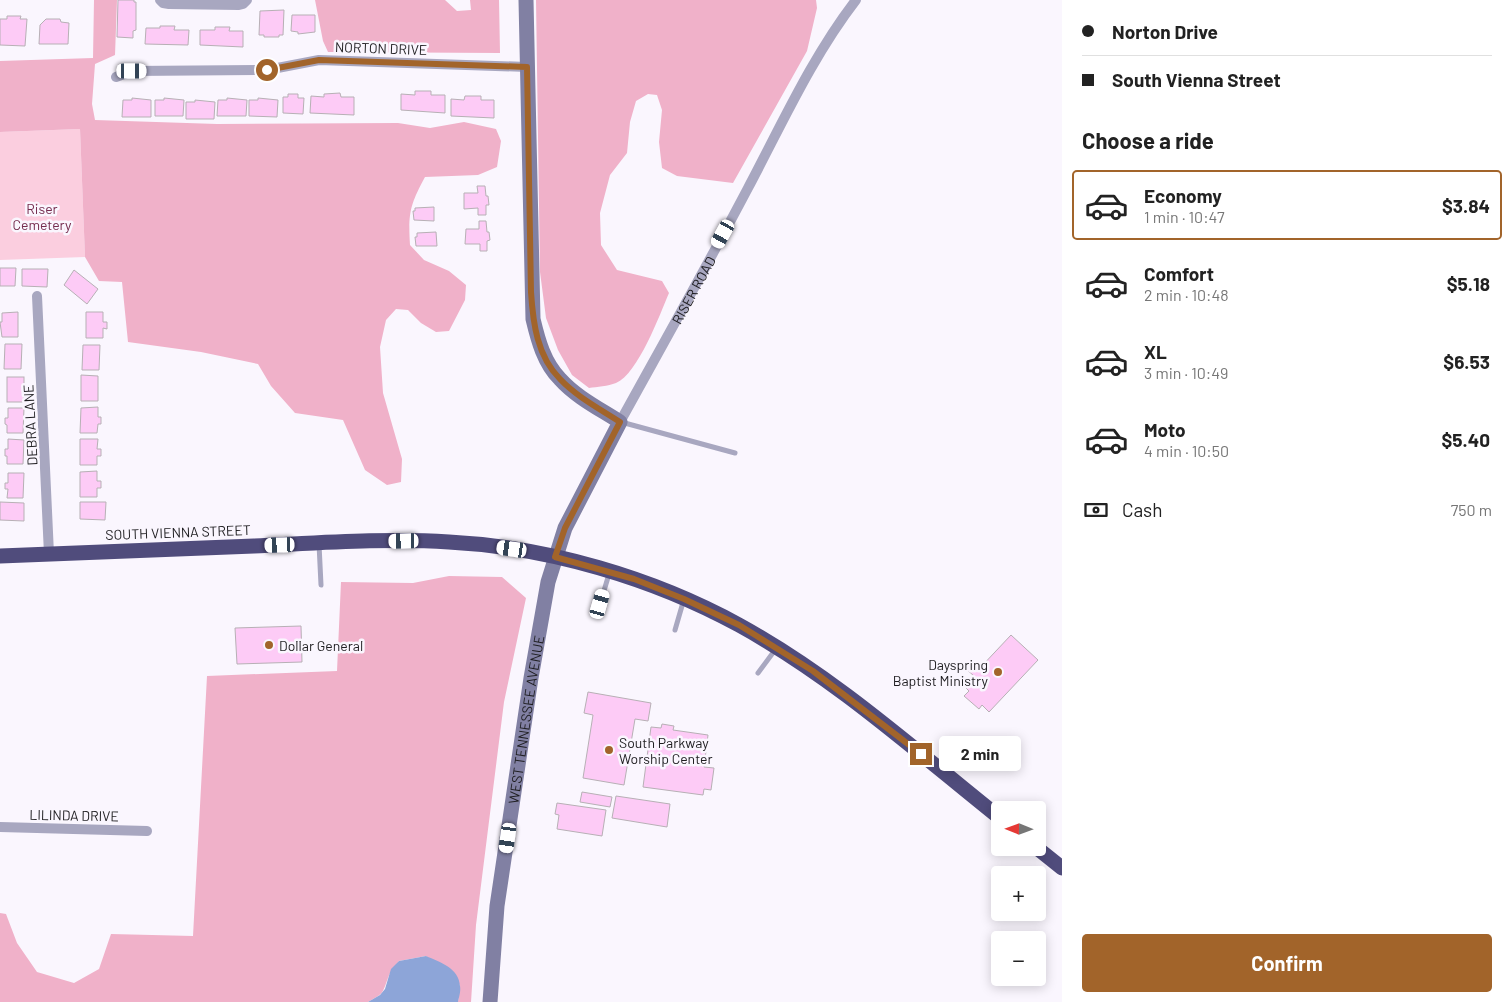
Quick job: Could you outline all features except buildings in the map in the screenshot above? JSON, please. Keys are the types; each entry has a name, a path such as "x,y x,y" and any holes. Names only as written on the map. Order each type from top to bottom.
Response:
{"highway":[{"name":"SOUTH VIENNA STREET","path":"0,556 319,543 450,542 528,551 610,571 684,599 739,625 777,648 840,691 991,811"},
{"path":"1046,855 1062,868"}],"main road":[{"path":"526,0 533,319 538,340 559,379 620,422"},
{"name":"RISER ROAD","path":"555,557 565,528 620,422"},
{"name":"WEST TENNESSEE AVENUE","path":"490,1002 497,906 531,678 548,582 555,557"}],"street":[{"path":"160,0 163,3 169,4 241,5 247,0"},
{"name":"RISER ROAD","path":"620,422 834,28 856,0"},
{"name":"NORTON DRIVE","path":"116,77 132,71 267,70 319,60 527,67"},
{"name":"DEBRA LANE","path":"37,296 49,554"},
{"name":"LILINDA DRIVE","path":"0,827 147,830"}],"lane":[{"path":"620,422 735,453"},
{"path":"319,543 321,585"},
{"path":"600,604 610,571"},
{"path":"674,630 684,599"},
{"path":"758,674 777,648"}],"green space":[{"name":"Riser Cemetery","path":"80,129 85,257 0,260 0,132"}],"shaded area":[{"path":"94,0 117,0 115,55 95,64 92,104 95,120 217,124 398,123 430,128 464,122 496,129 501,141 497,167 478,175 425,177 411,210 409,225 410,245 424,260 449,271 466,285 465,300 449,331 436,332 421,323 408,310 396,309 386,320 380,347 383,393 402,459 401,482 387,485 365,470 343,420 295,413 271,386 258,364 201,352 128,342 122,282 99,281 85,257 80,129 0,132 0,61 93,58"},
{"path":"315,0 445,0 457,11 471,10 470,0 499,0 500,53 328,52 323,41"},
{"path":"536,0 816,0 817,8 807,51 733,183 677,176 662,168 659,142 662,110 657,95 648,94 636,101 630,122 627,153 610,175 600,213 601,245 617,270 662,281 669,293 654,328 632,368 616,383 606,386 589,388 572,375 558,350 546,318 540,272"},
{"path":"449,576 502,577 526,598 504,702 476,925 471,1002 458,1002 460,985 426,956 399,961 390,974 382,993 368,1002 0,1002 0,913 6,914 17,943 37,972 74,983 99,969 111,934 193,936 207,676 337,671 341,582 413,583"}],"water":[{"path":"426,956 448,966 456,975 460,988 458,1002 368,1002 380,995 385,989 391,969 399,961"}],"place":[{"name":"Dollar General","path":"269,645"},
{"name":"Dayspring Baptist Ministry","path":"998,672"},
{"name":"South Parkway Worship Center","path":"609,750"}],"route":[{"path":"267,70 319,60 527,67 531,292 533,319 538,340 559,379 620,422 565,528 555,557 634,579 712,611 739,625 813,671 921,754"}]}
